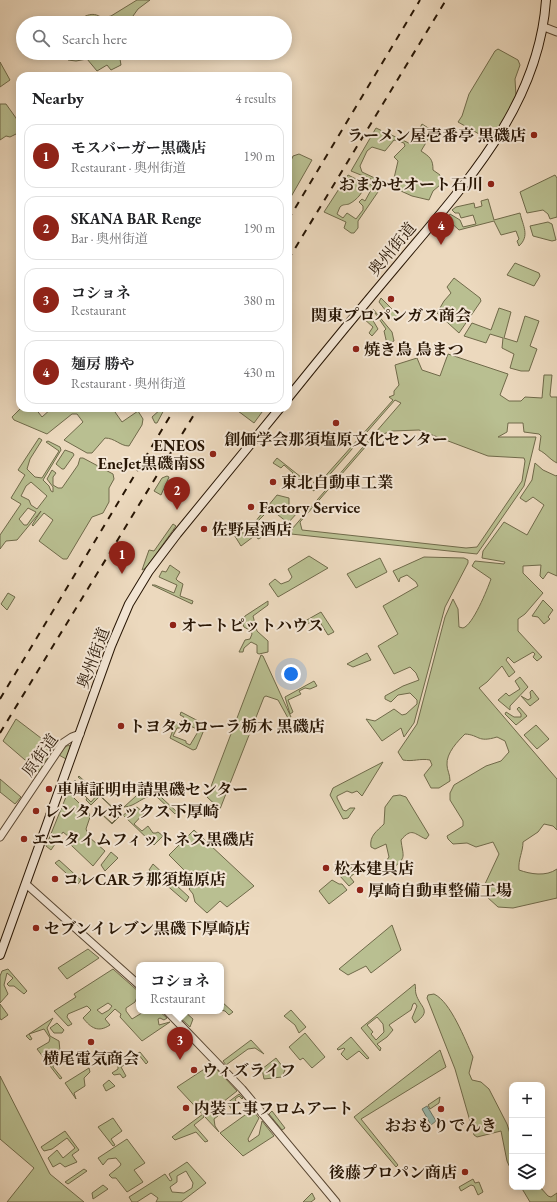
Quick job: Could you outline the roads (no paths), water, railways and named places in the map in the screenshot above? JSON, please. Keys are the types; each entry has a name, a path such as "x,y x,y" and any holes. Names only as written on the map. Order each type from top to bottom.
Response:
{"main road":[{"name":"奥州街道","path":"292,393 447,205 483,158 509,119 523,93 538,51 544,26 546,0"},
{"name":"奥州街道","path":"0,955 111,646 137,591 177,534 277,412"}],"street":[{"path":"544,26 557,32"},
{"name":"原街道","path":"0,837 64,743 72,737 80,734"},
{"path":"26,884 136,982"},
{"path":"169,1014 242,1090 336,1202"}],"water":[{"path":"427,1106 436,1121 431,1125 422,1109"}],"railway":[{"path":"292,213 420,0"},
{"path":"292,253 446,0"},
{"path":"0,699 173,412"},
{"path":"0,733 196,412"}],"place":[{"name":"ラーメン屋壱番亭 黒磯店","path":"534,135"},
{"name":"おまかせオート石川","path":"491,184"},
{"name":"麺房 勝や","path":"441,245"},
{"name":"関東プロパンガス商会","path":"391,299"},
{"name":"焼き鳥 鳥まつ","path":"356,349"},
{"name":"創価学会那須塩原文化センター","path":"336,423"},
{"name":"ENEOS EneJet黒磯南SS","path":"213,454"},
{"name":"東北自動車工業","path":"273,482"},
{"name":"Factory Service","path":"251,507"},
{"name":"SKANA BAR Renge","path":"177,510"},
{"name":"佐野屋酒店","path":"204,529"},
{"name":"モスバーガー黒磯店","path":"122,574"},
{"name":"オートピットハウス","path":"173,625"},
{"name":"トヨタカローラ栃木 黒磯店","path":"121,726"},
{"name":"車庫証明申請黒磯センター","path":"49,789"},
{"name":"レンタルボックス下厚崎","path":"36,811"},
{"name":"エニタイムフィットネス黒磯店","path":"24,839"},
{"name":"松本建具店","path":"326,868"},
{"name":"コレCARラ那須塩原店","path":"55,879"},
{"name":"厚崎自動車整備工場","path":"360,890"},
{"name":"セブンイレブン黒磯下厚崎店","path":"36,928"},
{"name":"横尾電気商会","path":"91,1042"},
{"name":"コショネ","path":"180,1060"},
{"name":"ウィズライフ","path":"194,1070"},
{"name":"内装工事フロムアート","path":"186,1108"},
{"name":"おおもりでんき","path":"441,1109"},
{"name":"後藤プロパン商店","path":"465,1172"}]}
